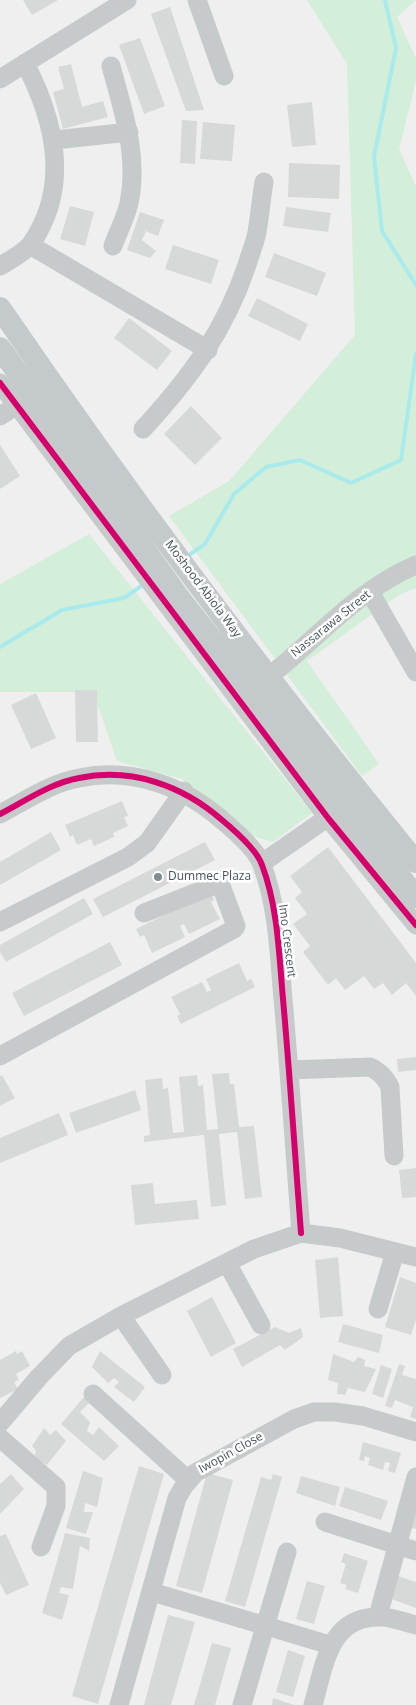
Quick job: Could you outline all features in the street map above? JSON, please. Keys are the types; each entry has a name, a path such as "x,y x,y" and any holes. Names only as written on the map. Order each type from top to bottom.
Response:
{"main road":[{"name":"Moshood Abiola Way","path":"0,308 33,394 154,523 269,677 344,806 416,862"},
{"name":"Moshood Abiola Way","path":"0,348 180,599 416,896"}],"street":[{"path":"196,0 224,76"},
{"path":"0,79 115,3"},
{"path":"0,266 30,245 48,210 54,183 54,140 37,86 25,63"},
{"path":"111,66 129,132 132,166 129,203 113,246"},
{"path":"54,140 129,132"},
{"path":"143,429 180,389 208,350 226,317 243,276 257,233 264,182"},
{"path":"30,245 208,350"},
{"path":"0,383 33,394 150,581 344,806 416,925"},
{"path":"0,416 33,394"},
{"name":"Nassarawa Street","path":"251,690 269,677 327,625 370,592 402,570 416,565"},
{"path":"370,592 416,672"},
{"name":"Imo Crescent","path":"0,814 53,787 79,778 126,776 145,778 184,791 211,810 237,833 262,863 277,931 290,1070 301,1233"},
{"path":"0,922 128,857 147,843 184,791"},
{"path":"262,863 344,806"},
{"path":"0,1056 234,929 236,926 220,882 144,913"},
{"path":"290,1070 370,1067 378,1071 390,1087 394,1156"},
{"path":"0,1423 39,1376 69,1346 120,1316 254,1249 301,1233 340,1238 416,1257"},
{"path":"378,1309 395,1252"},
{"path":"226,1263 261,1325"},
{"path":"120,1316 162,1375"},
{"path":"94,1394 188,1480"},
{"name":"Iwopin Close","path":"119,1705 177,1498 188,1480 209,1464 294,1419 314,1412 335,1412 363,1416 416,1432"},
{"path":"0,1438 56,1487 56,1506 42,1547"},
{"path":"378,1616 416,1477"},
{"path":"326,1522 416,1551"},
{"path":"242,1705 287,1552"},
{"path":"152,1592 330,1645"},
{"path":"313,1705 330,1645 341,1630 356,1622 378,1616 416,1625"}],"green space":[{"path":"307,0 416,0 397,17 416,58 416,81 399,149 416,186 416,588 399,595 307,661 379,764 362,776 169,516 229,481 355,335 347,64"},
{"path":"89,534 312,813 273,842 253,836 182,779 117,761 93,692 0,692 0,584"}],"building":[{"path":"23,0 58,0 32,15"},
{"path":"170,7 204,110 186,111 151,14"},
{"path":"140,38 165,106 144,114 119,45"},
{"path":"71,64 82,107 103,101 108,117 63,129 53,92 64,89 58,67"},
{"path":"312,102 316,145 292,147 287,105"},
{"path":"182,120 197,121 195,164 180,163"},
{"path":"203,122 235,125 232,161 200,159"},
{"path":"289,163 340,165 339,199 288,197"},
{"path":"70,206 94,212 85,246 60,239"},
{"path":"286,207 331,213 328,232 283,226"},
{"path":"140,212 164,220 158,236 146,231 142,240 156,251 150,258 127,250"},
{"path":"173,245 219,260 211,284 165,269"},
{"path":"274,253 326,273 317,296 265,277"},
{"path":"257,298 308,324 300,341 248,316"},
{"path":"129,318 172,351 157,370 114,338"},
{"path":"191,406 222,438 195,465 164,434"},
{"path":"0,445 20,476 0,489"},
{"path":"75,690 97,690 98,742 76,742"},
{"path":"36,693 56,738 31,749 11,705"},
{"path":"122,801 128,816 124,817 128,826 113,833 114,837 94,846 91,839 77,845 73,835 70,837 65,825"},
{"path":"51,832 61,850 0,885 0,862"},
{"name":"Dummec Plaza","path":"205,842 215,860 103,917 93,899"},
{"path":"328,847 416,963 416,996 406,983 392,995 383,983 374,989 364,976 345,990 336,978 328,985 303,952 310,946 293,924 307,914 295,898 302,892 290,876"},
{"path":"211,892 214,900 211,902 220,919 189,934 184,924 180,926 185,937 152,953 144,935 140,937 136,929"},
{"path":"84,898 93,914 6,962 0,952 0,945"},
{"path":"110,942 122,965 24,1016 12,993"},
{"path":"239,963 247,981 251,979 255,987 181,1024 177,1016 180,1014 171,997 202,982 207,992 211,990 206,979"},
{"path":"416,1057 416,1070 398,1072 397,1059"},
{"path":"229,1073 230,1084 234,1084 239,1127 254,1126 262,1197 245,1199 237,1132 219,1134 226,1205 211,1207 204,1135 144,1142 144,1136 150,1135 145,1080 162,1078 163,1089 168,1088 173,1133 184,1132 179,1077 197,1075 198,1086 203,1085 207,1130 218,1129 212,1074"},
{"path":"2,1075 15,1098 0,1106 0,1076"},
{"path":"135,1090 141,1110 76,1133 69,1113"},
{"path":"59,1113 68,1135 0,1163 0,1138"},
{"path":"416,1168 416,1197 402,1198 399,1170"},
{"path":"153,1183 155,1204 197,1200 199,1219 135,1225 131,1185"},
{"path":"338,1257 343,1316 320,1318 315,1260"},
{"path":"400,1277 416,1283 416,1320 411,1335 385,1327"},
{"path":"212,1297 236,1343 211,1357 187,1311"},
{"path":"343,1324 383,1335 379,1353 338,1342"},
{"path":"275,1327 289,1333 301,1328 303,1337 285,1350 280,1345 242,1367 233,1349"},
{"path":"16,1351 17,1354 22,1351 30,1366 16,1374 19,1380 14,1382 18,1389 0,1398 0,1360"},
{"path":"100,1351 145,1387 134,1402 114,1387 119,1382 114,1378 108,1383 92,1367"},
{"path":"333,1354 354,1362 358,1357 365,1360 364,1366 376,1369 365,1392 348,1388 345,1395 337,1394 338,1383 328,1380"},
{"path":"399,1364 405,1366 402,1375 416,1379 416,1419 410,1417 413,1407 395,1400 392,1408 385,1406"},
{"path":"381,1365 392,1369 383,1398 372,1394"},
{"path":"84,1397 89,1403 80,1412 90,1422 87,1431 93,1435 99,1427 119,1446 104,1461 61,1424"},
{"path":"44,1428 50,1435 56,1430 66,1441 47,1465 34,1457 36,1451 32,1446"},
{"path":"363,1442 401,1453 395,1473 388,1471 390,1463 385,1462 383,1470 368,1465 370,1458 365,1456 364,1461 359,1460"},
{"path":"139,1466 164,1474 98,1704 72,1696"},
{"path":"83,1471 103,1478 97,1507 85,1503 84,1512 93,1512 86,1534 66,1528"},
{"path":"207,1473 233,1480 202,1593 176,1586"},
{"path":"11,1474 24,1489 0,1514 0,1484"},
{"path":"273,1474 282,1477 245,1607 225,1601 261,1477 271,1480"},
{"path":"301,1476 340,1487 335,1506 296,1493"},
{"path":"345,1487 388,1501 381,1520 339,1506"},
{"path":"416,1511 416,1529 408,1527"},
{"path":"65,1533 90,1538 89,1551 80,1546 73,1589 61,1587 59,1593 69,1595 62,1620 42,1613"},
{"path":"6,1534 29,1585 6,1595 0,1583 0,1536"},
{"path":"344,1553 368,1561 358,1593 345,1589 347,1585 340,1583 346,1564 341,1562"},
{"path":"398,1576 416,1582 416,1608 389,1598"},
{"path":"307,1581 325,1586 314,1624 296,1619"},
{"path":"168,1615 195,1622 171,1705 144,1705"},
{"path":"212,1643 231,1648 215,1705 194,1705"},
{"path":"288,1650 305,1656 293,1697 276,1692"},
{"path":"273,1698 294,1705 272,1705"}],"waterway":[{"path":"385,0 396,48 374,157 382,231 416,285"},
{"path":"186,557 205,544 234,494 266,467 300,460 351,483 401,460 416,354"},
{"path":"0,647 62,610 124,598 144,584"}],"cycle path":[{"path":"0,383 328,818 416,925"},
{"path":"0,814 38,793 69,780 99,775 137,777 174,789 207,808 227,824 255,853 262,865 275,914 301,1233"}],"place":[{"name":"Dummec Plaza","path":"158,877"}]}
